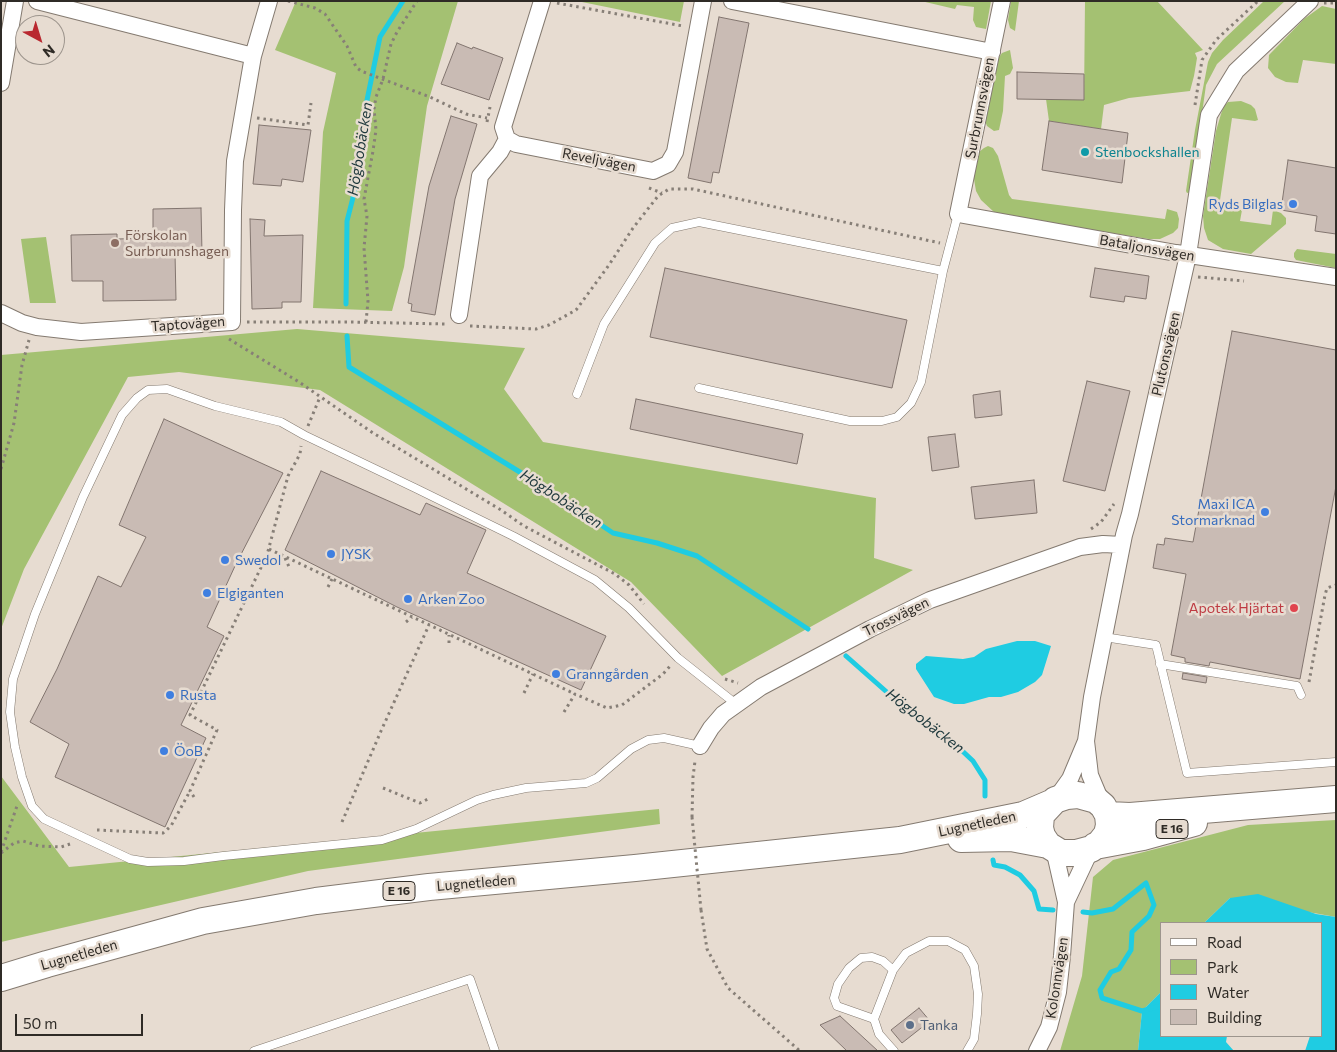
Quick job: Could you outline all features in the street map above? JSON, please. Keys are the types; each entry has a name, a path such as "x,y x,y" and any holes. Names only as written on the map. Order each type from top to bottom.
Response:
{"highway":[{"name":"E 16","path":"1053,801 1068,796 1090,797 1106,811 1130,816 1336,799"},
{"name":"Lugnetleden","path":"900,840 1023,814 1053,801"},
{"path":"1051,847 1042,836 1040,824 1041,815 1053,801"},
{"name":"E 16","path":"1051,847 1071,854 1143,837 1247,807"},
{"path":"1093,848 1107,834 1109,825 1106,811"},
{"name":"Lugnetleden","path":"1,978 203,921 316,901 429,887 900,840 1011,838 1051,847"}],"street":[{"path":"1,83 14,1"},
{"path":"37,1 253,56"},
{"name":"Taptovägen","path":"1,313 32,326 81,332 232,322 235,161 253,56 269,1"},
{"name":"Reveljvägen","path":"507,139 516,144 653,171 664,167 671,161 675,152 703,1"},
{"path":"732,1 992,52"},
{"name":"Surbrunnsvägen","path":"958,214 1002,1"},
{"name":"Plutonsvägen","path":"1106,811 1090,775 1086,741 1092,696 1122,545 1184,275 1209,116 1236,71 1310,1"},
{"path":"459,322 480,176 500,152 507,139 503,127 549,2"},
{"name":"Bataljonsvägen","path":"958,214 1188,255 1336,277"},
{"name":"Trossvägen","path":"700,746 711,728 723,714 761,687 870,629 930,600 1080,547 1103,544 1122,545"},
{"name":"Plutonsvägen","path":"1053,801 1069,781 1086,741"},
{"name":"Kolonnvägen","path":"1037,1051 1049,1026 1058,992 1066,902 1051,847"},
{"name":"Kolonnvägen","path":"1066,902 1093,848"}],"lane":[{"path":"699,388 850,421 882,421 897,417 911,403 921,382 943,270 958,214"},
{"path":"577,394 604,324 655,243 672,228 700,222 943,270"},
{"path":"700,746 664,738 648,740 631,749 597,778 586,783 526,788 477,800 416,829 382,840 184,861 148,862 130,859 44,819 32,806 22,777 10,712 13,679 35,614 83,497 122,415 137,398 148,390 167,388 215,406 281,422 304,435 513,536 595,580 629,608 678,658 736,704"},
{"path":"1104,637 1156,645 1187,773 1336,762"},
{"path":"1160,664 1297,686 1301,695"},
{"path":"894,1051 879,1034 874,1019 893,970 906,953 929,941 948,941 965,950 974,966 978,994 977,1014 974,1039 967,1051"},
{"path":"874,1019 837,1006 834,998 838,984 849,968 861,958 883,960 893,970"},
{"path":"254,1051 470,979 496,1051"}],"path":[{"path":"288,1 315,8 325,14 347,46 356,67 362,71 466,114 486,118"},
{"path":"1323,1 1325,3 1336,3"},
{"path":"549,2 698,29"},
{"path":"366,322 368,300 364,248 367,216 364,199 376,130 374,109 391,44 416,3"},
{"path":"242,115 308,125 311,103"},
{"path":"1184,275 1252,282"},
{"path":"212,322 216,331 253,352 373,432 524,526 615,574 629,586 647,608"},
{"path":"232,322 459,322 536,329"},
{"path":"1,469 14,423 22,365 32,326"},
{"path":"194,797 190,791 216,730 190,716 269,550 288,476 300,454 304,435 320,396"},
{"path":"269,550 607,708 622,705 663,674 678,658"},
{"path":"284,557 290,569"},
{"path":"328,587 332,580"},
{"path":"1301,695 1306,695 1325,594 1327,588 1336,586"},
{"path":"368,602 370,597"},
{"path":"406,622 412,617"},
{"path":"342,822 429,625"},
{"path":"449,634 449,643"},
{"path":"492,662 497,657"},
{"path":"524,693 533,674"},
{"path":"717,675 744,685"},
{"path":"564,712 575,694"},
{"path":"700,746 695,760 693,777 692,817 701,910 707,949 728,988 800,1051"},
{"path":"383,788 420,803 428,799"},
{"path":"1,852 18,804 17,795"}],"green space":[{"path":"296,1 458,1 427,106 404,267 392,311 313,308 323,132 336,73 275,50"},
{"path":"577,1 684,1 680,22"},
{"path":"921,1 991,1 986,29 976,27 973,20 974,7 957,5 955,9"},
{"path":"1011,1 1019,1 1015,31 1010,28 1008,20"},
{"path":"1085,1 1157,1 1203,50 1195,53 1197,58 1190,91 1129,98 1104,105 1101,129 1049,121 1046,99 1084,99"},
{"path":"1264,1 1285,1 1217,64 1206,85 1191,192 1187,193 1195,130 1208,62 1212,53 1223,40"},
{"path":"1322,6 1336,9 1336,64 1303,60 1298,83 1286,82 1275,77 1268,68 1269,55 1304,19"},
{"path":"1010,50 1013,68 1010,74 1005,76 1003,111 999,130 994,131 987,126 985,121 997,60 1002,53"},
{"path":"1241,101 1255,109 1258,120 1232,118 1219,207 1242,210 1240,221 1271,225 1273,210 1281,213 1286,218 1286,224 1251,254 1223,249 1208,240 1203,216 1216,131 1221,114 1228,102"},
{"path":"988,146 993,148 998,156 1009,195 1012,199 1165,219 1167,209 1177,212 1179,219 1178,228 1173,233 1160,239 1149,239 1012,217 994,212 981,200 976,191 974,179 979,152"},
{"path":"46,237 56,303 30,303 21,239"},
{"path":"1297,249 1336,254 1336,268 1296,260 1294,253"},
{"path":"297,329 525,348 504,389 543,442 876,498 874,558 913,570 722,676 631,582 320,390 179,372 128,377 24,569 1,629 1,355"},
{"path":"1,776 69,867 659,809 660,824 308,871 1,942"},
{"path":"1336,820 1336,917 1230,898 1205,922 1160,922 1160,993 1142,1011 1138,1051 1060,1051 1082,976 1093,877 1113,860 1248,825"}],"water":[{"path":"1017,641 1035,641 1051,646 1042,675 1035,682 1018,692 1001,697 989,697 964,704 954,704 934,697 916,669 916,664 926,656 963,659 974,657 986,649"},
{"path":"1258,894 1316,914 1336,917 1336,1051 1305,1051 1310,1037 1322,1037 1322,922 1205,922 1230,898"},
{"path":"1160,993 1160,1037 1227,1037 1226,1042 1234,1051 1138,1051 1142,1011"}],"building":[{"path":"719,17 749,23 719,173 713,172 711,183 688,178"},
{"path":"457,43 503,58 489,100 441,84"},
{"path":"1017,72 1084,74 1084,100 1017,99"},
{"path":"451,116 477,124 455,199 435,315 411,311 412,304 408,303 429,186"},
{"name":"Stenbockshallen","path":"1049,121 1128,133 1122,183 1042,170"},
{"path":"259,125 311,130 303,182 282,179 281,186 253,184"},
{"path":"1288,160 1336,168 1336,234 1315,231 1317,216 1281,210"},
{"path":"201,208 202,253 175,253 176,300 103,301 103,281 72,281 71,235 117,234 117,239 153,238 153,209"},
{"path":"250,219 265,220 264,236 303,235 301,302 282,302 282,308 252,309"},
{"path":"665,268 907,320 892,388 650,337"},
{"path":"1095,268 1149,276 1146,299 1125,296 1124,302 1090,297"},
{"name":"Maxi ICA Stormarknad","path":"1232,331 1336,350 1336,486 1300,679 1210,662 1209,666 1185,662 1185,658 1171,655 1186,574 1153,568 1157,544 1164,545 1165,538 1193,542"},
{"path":"1087,381 1130,391 1105,491 1063,481"},
{"path":"1000,391 1002,415 975,418 973,395"},
{"path":"636,399 803,434 797,464 630,429"},
{"path":"164,419 283,473 235,566 207,627 224,636 181,725 206,738 165,827 55,777 69,744 30,722 57,669 98,576 121,587 146,537 119,525"},
{"path":"955,434 959,467 932,471 928,437"},
{"path":"321,471 420,515 426,503 486,530 467,573 606,636 581,690 397,607 285,550"},
{"path":"1034,480 1037,513 975,519 971,487"},
{"path":"1183,673 1207,677 1206,683 1182,679"},
{"path":"919,1008 930,1021 902,1043 891,1030"},
{"path":"840,1016 878,1051 847,1051 820,1025"}],"waterway":[{"name":"Högbobäcken","path":"346,304 347,221 359,174 366,105 380,37 403,1"},
{"name":"Högbobäcken","path":"347,336 349,367 549,490 613,533 657,543 697,556 808,629"},
{"name":"Högbobäcken","path":"846,656 915,717 956,745 973,761 985,780 985,796"},
{"name":"Högbobäcken","path":"993,860 994,865 1005,867 1020,875 1034,891 1039,909 1053,910"},
{"name":"Högbobäcken","path":"1083,912 1092,913 1113,909 1146,883 1154,905 1149,916 1132,932 1131,950 1119,969 1111,972 1100,990 1102,998 1142,1011 1160,1006"}],"place":[{"name":"Stenbockshallen","path":"1085,152"},
{"name":"Ryds Bilglas","path":"1293,204"},
{"name":"Förskolan Surbrunnshagen","path":"115,243"},
{"name":"Maxi ICA Stormarknad","path":"1265,512"},
{"name":"JYSK","path":"331,554"},
{"name":"Swedol","path":"225,560"},
{"name":"Elgiganten","path":"207,593"},
{"name":"Arken Zoo","path":"408,599"},
{"name":"Apotek Hjärtat","path":"1294,608"},
{"name":"Granngården","path":"556,674"},
{"name":"Rusta","path":"170,695"},
{"name":"ÖoB","path":"164,751"},
{"name":"Tanka","path":"910,1025"}]}
